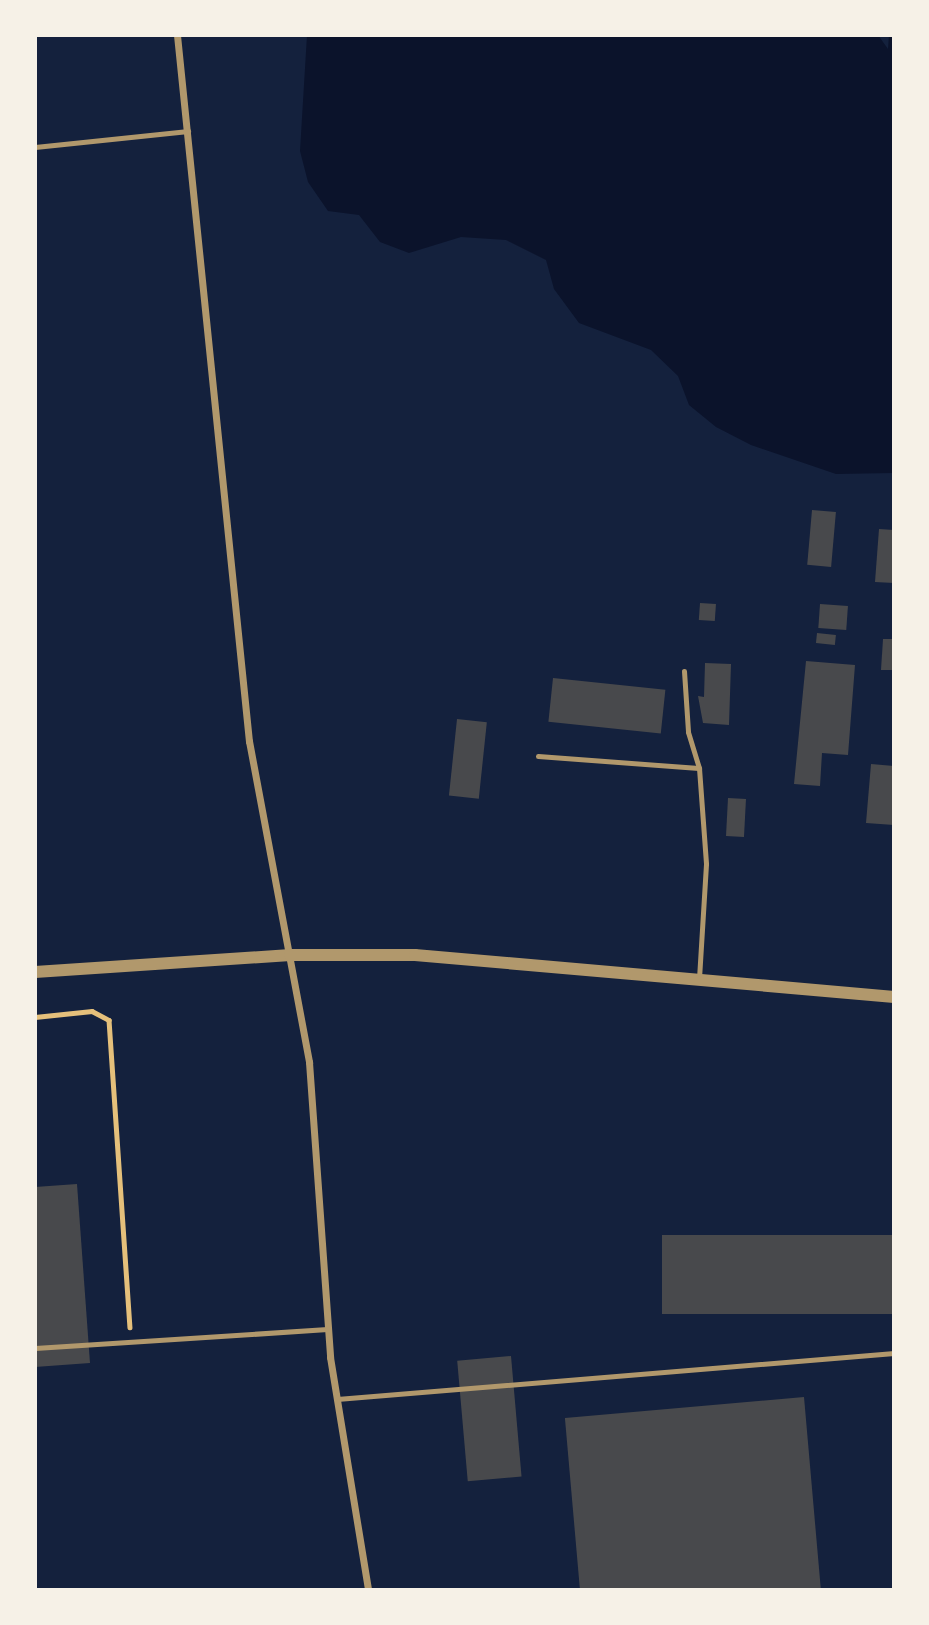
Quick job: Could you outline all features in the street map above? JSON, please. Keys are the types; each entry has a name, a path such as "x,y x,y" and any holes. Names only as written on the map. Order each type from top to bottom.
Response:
{"street":[{"path":"177,35 249,741 290,955 315,1115 327,1329 368,1590"},
{"path":"35,972 290,955 415,955 894,997"}],"lane":[{"path":"35,147 188,131"},
{"path":"684,671 688,732 699,768 706,864 699,980"},
{"path":"538,756 699,768"},
{"path":"35,1348 327,1329"},
{"path":"337,1399 894,1353"}],"path":[{"path":"35,1017 92,1012 109,1020 131,1342"}],"water":[{"path":"307,35 878,35 888,49 889,35 894,35 894,473 836,474 751,445 716,427 689,405 678,376 651,350 579,323 554,289 546,260 506,240 461,237 409,253 380,242 359,215 328,211 308,182 300,151"}],"building":[{"path":"812,510 836,512 831,567 807,565"},
{"path":"879,529 894,530 894,583 875,582"},
{"path":"700,603 716,604 715,621 699,620"},
{"path":"820,604 848,606 846,630 818,628"},
{"path":"817,633 836,635 835,645 816,643"},
{"path":"883,639 894,639 894,670 881,670"},
{"path":"806,661 855,665 848,755 822,753 820,786 794,784"},
{"path":"705,663 731,664 729,725 703,723 698,696 704,697"},
{"path":"553,678 665,690 661,734 548,722"},
{"path":"457,719 487,722 479,799 449,796"},
{"path":"871,764 894,766 894,825 866,823"},
{"path":"728,798 746,799 744,837 726,836"},
{"path":"77,1184 90,1363 35,1367 35,1187"},
{"path":"662,1235 894,1235 894,1314 662,1314"},
{"path":"511,1356 522,1477 468,1481 457,1361"},
{"path":"804,1397 821,1590 580,1590 565,1418"}]}
